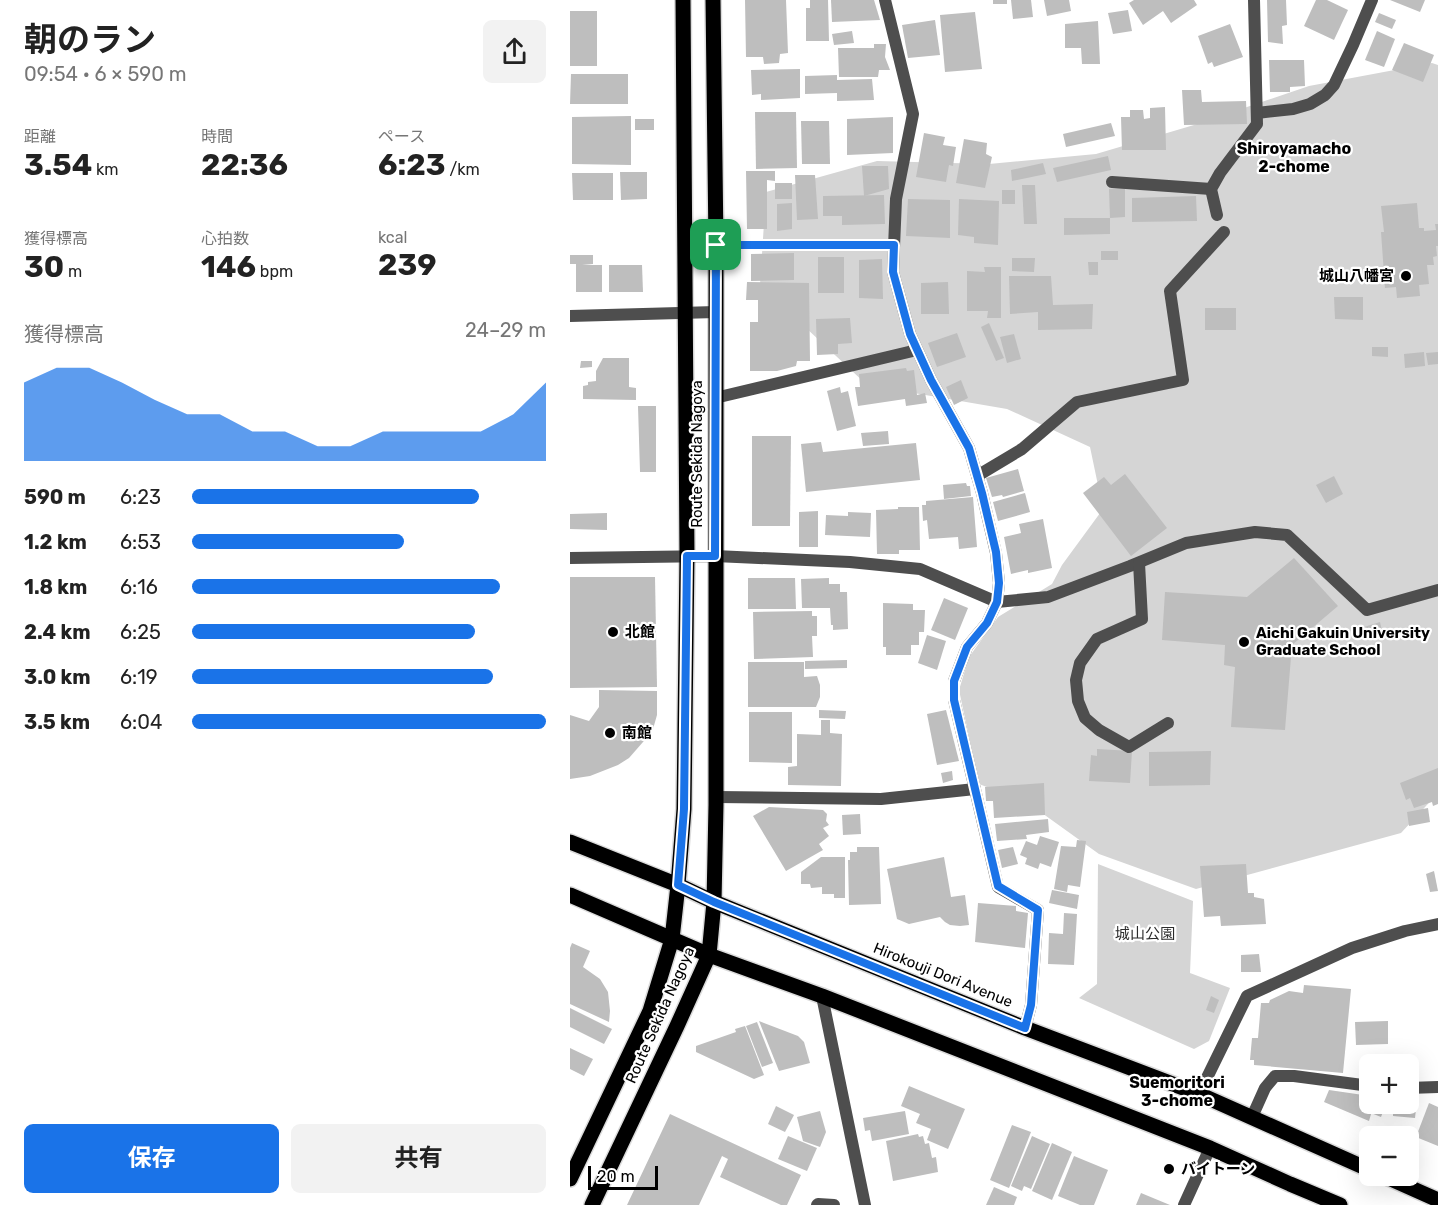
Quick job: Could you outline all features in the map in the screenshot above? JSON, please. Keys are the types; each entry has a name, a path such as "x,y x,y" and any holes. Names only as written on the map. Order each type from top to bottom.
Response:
{"main road":[{"name":"Route Sekida Nagoya","path":"570,1179 650,1011 672,939 678,885 684,809 687,556 683,0"},
{"name":"Route Sekida Nagoya","path":"592,1205 708,955 714,902 716,245 713,0"},
{"name":"Hirokouji Dori Avenue","path":"570,842 1025,1028 1199,1094 1359,1165"},
{"path":"570,895 708,955 822,996 1210,1148 1340,1205"},
{"path":"1406,1186 1438,1200"}],"street":[{"path":"885,0 913,114 896,199 893,272 910,334 931,380 969,448 996,552 999,583 997,602 987,623 967,647 954,681 954,700 998,886 1038,910 1031,1005 1025,1028"},
{"path":"1217,215 1210,189 1257,124 1254,0"},
{"path":"1257,113 1293,109 1310,104 1325,95 1334,85 1372,0"},
{"path":"1112,182 1210,189"},
{"path":"977,476 1022,449 1077,402 1183,380 1170,291 1224,232"},
{"path":"716,245 894,245"},
{"path":"570,316 716,312"},
{"path":"715,398 917,350"},
{"path":"570,558 715,556 850,562 920,569 997,602 1048,597 1186,543 1266,532 1287,535 1367,610 1438,590"},
{"path":"1139,563 1142,619 1097,639 1080,663 1076,680 1078,701 1086,718 1092,724 1129,747 1168,723"},
{"path":"716,797 881,799 975,789"},
{"path":"1199,1094 1246,996 1352,948 1405,931 1438,924"},
{"path":"822,996 866,1205"},
{"path":"1252,1117 1265,1088 1275,1076 1294,1076 1359,1085"},
{"path":"1419,1088 1438,1087"},
{"path":"1184,1205 1210,1148"},
{"path":"817,1205 834,1205"}],"green space":[{"path":"1432,63 1438,65 1438,793 1401,833 1196,889 1099,854 1028,803 979,784 959,690 969,657 998,617 1052,584 1062,565 1103,509 1090,447 1007,409 867,385 760,285 766,192 877,161 989,164 1096,154 1194,125 1309,86"},
{"name":"城山公園","path":"1098,864 1193,901 1190,973 1230,988 1209,1041 1194,1049 1079,998 1097,984"}],"building":[{"path":"745,0 786,0 788,53 780,54 779,63 764,64 763,57 746,57"},
{"path":"810,0 828,0 829,41 806,41 806,8 810,8"},
{"path":"831,0 874,0 880,20 832,22"},
{"path":"993,0 1007,0 1007,4 993,4"},
{"path":"1011,0 1031,0 1033,17 1013,19"},
{"path":"1044,0 1069,0 1071,11 1047,16"},
{"path":"1134,0 1194,0 1197,5 1171,23 1163,11 1143,25 1129,3"},
{"path":"1267,0 1286,0 1287,25 1282,26 1283,44 1268,42"},
{"path":"1316,0 1327,0 1348,10 1334,40 1304,26"},
{"path":"1390,0 1425,0 1420,12"},
{"path":"1128,10 1132,31 1113,34 1108,13"},
{"path":"570,11 597,11 597,66 570,66"},
{"path":"975,12 982,69 945,72 940,15"},
{"path":"1379,13 1396,20 1392,29 1375,22"},
{"path":"935,20 940,55 908,58 902,25"},
{"path":"1098,21 1100,64 1082,64 1081,48 1065,48 1065,24"},
{"path":"1230,24 1243,57 1214,67 1212,62 1208,64 1198,36"},
{"path":"852,31 854,43 834,45 832,34"},
{"path":"1377,31 1395,39 1384,67 1365,60"},
{"path":"1404,43 1434,55 1423,82 1392,70"},
{"path":"874,44 886,44 885,57 890,70 879,70 878,77 839,77 838,48 874,48"},
{"path":"1269,60 1304,60 1305,86 1290,87 1290,92 1270,92"},
{"path":"800,69 800,98 761,100 761,94 752,95 751,70"},
{"path":"571,74 628,74 628,104 570,104"},
{"path":"837,75 837,80 872,79 874,100 837,101 837,93 805,94 805,76"},
{"path":"1182,90 1201,90 1202,102 1246,101 1247,124 1184,125"},
{"path":"1165,107 1166,150 1122,150 1121,117 1130,117 1130,110 1143,110 1144,119 1150,118 1150,108"},
{"path":"755,112 796,112 797,168 756,169"},
{"path":"631,116 631,165 572,164 572,117"},
{"path":"893,117 893,153 847,155 847,119"},
{"path":"635,119 654,119 654,130 635,130"},
{"path":"801,121 829,121 830,164 802,164"},
{"path":"1111,123 1115,136 1066,147 1063,134"},
{"path":"924,133 945,137 943,145 956,147 953,166 949,165 946,182 916,177"},
{"path":"964,139 987,143 986,154 992,157 985,188 956,183"},
{"path":"1108,156 1111,170 1057,182 1053,168"},
{"path":"1043,163 1046,174 1012,181 1011,170"},
{"path":"862,166 888,166 889,189 864,196"},
{"path":"746,171 775,171 775,181 767,180 767,229 747,229"},
{"path":"620,172 647,172 647,199 621,200"},
{"path":"572,173 613,173 613,200 573,200"},
{"path":"795,175 815,175 818,219 797,220"},
{"path":"775,183 792,183 792,199 775,199"},
{"path":"1022,185 1035,185 1037,224 1024,224"},
{"path":"1125,188 1125,217 1110,218 1109,189"},
{"path":"1002,190 1015,190 1015,204 1002,204"},
{"path":"884,195 885,224 842,225 842,216 823,216 823,196"},
{"path":"1196,196 1197,221 1132,222 1132,198"},
{"path":"908,199 950,200 950,238 906,236"},
{"path":"959,199 999,201 998,245 974,243 974,237 958,235"},
{"path":"792,203 792,229 777,231 777,204"},
{"path":"1417,203 1419,228 1424,228 1424,231 1436,230 1435,224 1438,224 1437,256 1433,257 1434,265 1427,265 1429,284 1419,285 1420,296 1397,298 1396,287 1385,288 1381,206"},
{"path":"1064,218 1110,218 1110,234 1064,235"},
{"path":"1101,251 1118,251 1118,260 1101,260"},
{"path":"794,253 794,280 751,281 751,254"},
{"path":"570,255 593,255 593,264 582,265 602,265 602,292 576,292 576,264 570,264"},
{"path":"818,257 844,257 844,293 818,293"},
{"path":"1012,258 1035,258 1034,272 1012,271"},
{"path":"882,259 883,299 859,298 859,260"},
{"path":"1088,262 1098,262 1098,275 1089,275"},
{"path":"609,265 642,265 643,292 609,292"},
{"path":"984,267 1001,267 1001,318 987,318 988,311 967,311 967,271 985,272"},
{"path":"1009,276 1051,276 1053,305 1093,304 1092,329 1038,330 1038,312 1010,314"},
{"path":"747,282 809,283 810,361 797,361 796,366 777,371 750,371 750,322 758,322 758,300 746,300"},
{"path":"948,282 949,314 921,314 921,283"},
{"path":"1334,297 1363,297 1363,320 1335,319"},
{"path":"1205,308 1236,308 1236,330 1205,330"},
{"path":"850,318 852,343 838,344 838,354 817,355 816,319"},
{"path":"989,323 1004,358 996,361 981,327"},
{"path":"957,333 966,357 937,367 928,343"},
{"path":"1014,334 1021,359 1007,363 1000,337"},
{"path":"1372,347 1388,347 1388,357 1372,356"},
{"path":"1424,352 1425,366 1405,368 1404,354"},
{"path":"1438,352 1438,364 1428,365 1426,353"},
{"path":"603,358 629,358 629,387 636,388 636,400 583,399 583,386 588,385 588,382 596,381 596,371"},
{"path":"581,361 592,361 592,367 580,368"},
{"path":"906,368 907,371 914,370 917,395 925,393 927,403 906,406 905,399 858,406 855,387 860,387 859,374"},
{"path":"961,380 968,398 954,405 946,387"},
{"path":"840,387 841,393 848,391 856,426 837,431 827,391"},
{"path":"638,406 656,406 656,472 640,472"},
{"path":"888,431 889,444 863,446 861,433"},
{"path":"752,436 791,436 790,526 752,526"},
{"path":"821,442 823,452 916,443 920,480 806,492 801,444"},
{"path":"1018,469 1024,491 1003,497 1002,495 992,497 986,478"},
{"path":"1125,474 1167,528 1131,556 1083,493 1104,477 1111,485"},
{"path":"1334,476 1343,494 1326,503 1316,485"},
{"path":"966,483 970,486 971,496 944,499 943,485"},
{"path":"1025,493 1030,512 998,521 993,502"},
{"path":"973,497 977,547 959,549 958,537 929,539 927,520 923,521 922,505 926,505 926,501"},
{"path":"898,507 919,507 920,550 899,550 899,554 877,554 876,510 898,509"},
{"path":"818,511 818,547 799,547 799,512"},
{"path":"848,512 871,513 870,537 825,535 826,515 848,516"},
{"path":"607,513 607,530 570,529 570,514"},
{"path":"1043,519 1052,568 1011,574 1004,537 1021,533 1019,524"},
{"name":"Aichi Gakuin University Graduate School","path":"1294,558 1338,606 1292,645 1285,730 1231,727 1235,667 1224,665 1225,645 1162,640 1165,592 1247,597"},
{"name":"北館","path":"570,577 655,577 657,687 570,688"},
{"path":"748,578 795,578 796,609 748,609"},
{"path":"829,578 829,584 840,584 840,592 847,592 848,629 833,630 830,608 802,608 801,579"},
{"path":"944,598 968,608 955,640 931,630"},
{"path":"883,603 913,604 913,610 925,610 924,632 919,632 919,645 911,645 911,655 886,655 886,647 883,647"},
{"path":"812,611 812,616 817,616 817,636 812,636 813,657 754,659 753,612"},
{"path":"1380,622 1383,635 1367,640 1364,627"},
{"path":"927,635 946,641 937,670 918,663"},
{"path":"847,660 847,668 805,669 805,661"},
{"path":"748,662 804,662 804,677 817,676 820,685 820,697 816,707 748,707"},
{"name":"南館","path":"599,690 657,691 657,715 653,729 629,758 618,765 590,776 570,779 570,715 589,721 599,707"},
{"path":"819,710 846,711 845,719 819,718"},
{"path":"946,710 959,761 937,765 927,714"},
{"path":"749,712 792,712 792,763 749,762"},
{"path":"821,720 830,720 830,733 842,734 841,786 788,785 788,767 797,766 797,734 821,735"},
{"path":"1097,749 1132,751 1130,783 1089,781 1091,755 1097,756"},
{"path":"1211,751 1210,785 1149,786 1149,752"},
{"path":"1438,768 1438,804 1433,806 1432,802 1414,808 1410,798 1406,800 1400,783"},
{"path":"952,771 953,780 943,783 941,773"},
{"path":"1044,783 1045,815 994,818 993,801 986,801 985,787"},
{"path":"769,807 823,810 827,814 826,821 829,825 823,828 829,836 819,844 823,850 786,871 753,816"},
{"path":"1428,808 1430,822 1409,826 1407,812"},
{"path":"860,814 861,834 843,835 842,815"},
{"path":"1048,819 1049,832 1026,835 1027,839 997,841 995,824"},
{"path":"1040,836 1059,842 1051,867 1040,863 1038,869 1025,864 1027,858 1020,855 1026,841 1037,845"},
{"path":"1077,840 1086,841 1080,887 1068,885 1067,892 1054,889 1061,846 1076,847"},
{"path":"857,847 879,847 881,904 849,905 848,860 850,860 850,852 857,852"},
{"path":"1013,847 1018,864 1002,868 998,850"},
{"path":"821,857 845,857 845,898 834,898 834,894 822,894 822,887 811,888 810,884 801,884 801,872"},
{"path":"944,857 951,897 965,895 969,925 950,925 940,917 909,924 897,919 887,869"},
{"path":"1246,864 1248,893 1254,893 1254,897 1264,899 1266,924 1221,926 1220,916 1204,917 1200,866"},
{"path":"1434,871 1438,891 1430,892 1426,874"},
{"path":"1052,890 1079,895 1077,909 1049,903"},
{"path":"978,903 1016,906 1016,911 1028,913 1025,948 975,942"},
{"path":"1064,913 1077,914 1074,965 1048,964 1049,933 1063,934"},
{"path":"572,943 590,951 583,967 600,979 608,992 609,1022 570,1004 570,948"},
{"path":"1259,954 1261,972 1241,972 1241,955"},
{"path":"1304,985 1351,989 1343,1073 1254,1065 1254,1060 1250,1060 1252,1038 1258,1038 1261,1003 1269,1003 1270,1000 1289,991 1303,993"},
{"path":"1211,996 1219,1000 1214,1013 1206,1010"},
{"path":"570,1008 612,1029 604,1044 570,1027"},
{"path":"759,1021 798,1036 804,1042 810,1063 779,1071"},
{"path":"1388,1021 1388,1044 1356,1045 1355,1022"},
{"path":"757,1022 773,1063 762,1067 746,1026"},
{"path":"745,1026 764,1075 754,1079 696,1052 696,1046 736,1032 735,1029"},
{"path":"570,1048 593,1059 584,1076 570,1069"},
{"path":"909,1086 965,1109 948,1149 927,1140 931,1129 916,1123 920,1114 901,1106"},
{"path":"1329,1090 1359,1094 1359,1114 1371,1114 1369,1121 1324,1102"},
{"path":"1429,1103 1438,1107 1438,1146 1419,1138 1419,1129"},
{"path":"776,1106 794,1115 785,1132 768,1124"},
{"path":"820,1111 826,1132 820,1147 803,1141 797,1117"},
{"path":"905,1111 909,1134 872,1141 870,1130 865,1131 863,1118"},
{"path":"670,1114 801,1175 787,1205 781,1205 720,1177 728,1159 722,1156 699,1205 627,1205"},
{"path":"1393,1114 1415,1114 1415,1118 1393,1116"},
{"path":"1012,1125 1031,1132 1009,1188 990,1180"},
{"path":"918,1134 919,1137 923,1136 925,1144 929,1143 932,1158 936,1157 938,1172 893,1181 886,1141"},
{"path":"788,1136 817,1148 807,1171 778,1159"},
{"path":"1032,1136 1050,1144 1031,1189 1024,1186 1022,1191 1011,1186"},
{"path":"1052,1143 1072,1152 1052,1200 1032,1191"},
{"path":"1074,1156 1108,1170 1094,1205 1080,1205 1058,1196"},
{"path":"994,1187 1017,1197 1014,1205 986,1205"},
{"path":"1141,1193 1170,1205 1136,1205"}],"place":[{"name":"城山八幡宮","path":"1406,276"},
{"name":"北館","path":"613,632"},
{"name":"Aichi Gakuin University Graduate School","path":"1244,642"},
{"name":"南館","path":"610,733"},
{"name":"バイトーン","path":"1169,1169"}],"district":[{"name":"Shiroyamacho 2-chome","path":"1294,157"},
{"name":"Suemoritori 3-chome","path":"1177,1091"}],"route":[{"path":"716,245 894,245 893,272 910,334 931,380 969,448 996,552 999,583 997,602 987,623 967,647 954,681 954,700 998,886 1038,910 1031,1005 1025,1028 714,902 678,885 684,809 687,556 715,556 716,245"}]}
